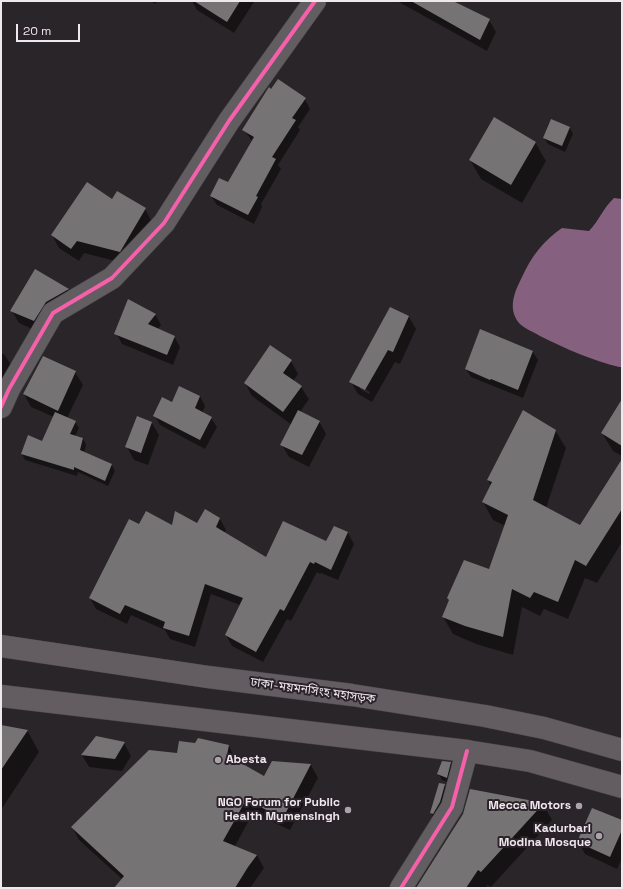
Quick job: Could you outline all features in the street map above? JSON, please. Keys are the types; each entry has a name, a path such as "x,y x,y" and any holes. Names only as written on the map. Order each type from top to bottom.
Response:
{"main road":[{"name":"ঢাকা-ময়মনসিংহ মহাসড়ক","path":"1,646 208,677 352,695 485,716 544,728 622,750"},
{"path":"1,696 467,751 530,761 622,786"}],"street":[{"path":"1,407 9,389 53,313 112,278 164,223 229,121 314,1"},
{"path":"401,888 452,807 467,751"}],"shaded area":[{"path":"614,198 622,199 622,367 598,361 550,341 521,325 515,317 513,311 513,300 519,282 534,256 549,238 562,228 589,231"}],"building":[{"path":"194,1 240,1 227,22"},
{"path":"411,1 453,1 490,19 480,40"},
{"path":"278,79 306,98 292,118 296,120 272,157 276,159 256,196 258,197 248,215 210,196 219,178 228,182 254,137 242,130 269,87 271,89"},
{"path":"494,117 536,142 511,185 469,160"},
{"path":"551,119 570,127 562,146 543,138"},
{"path":"87,182 112,199 117,191 146,208 120,252 77,241 71,249 51,235"},
{"path":"35,269 69,289 46,302 34,321 10,311"},
{"path":"128,299 156,314 148,324 175,336 167,355 114,334"},
{"path":"390,307 409,316 393,352 388,350 365,390 349,382"},
{"path":"480,329 533,351 518,390 465,369"},
{"path":"270,345 292,360 283,373 302,386 283,412 244,383"},
{"path":"43,356 76,371 58,411 23,394"},
{"path":"179,386 200,396 195,408 212,417 200,440 153,416 162,397 172,402"},
{"path":"622,399 622,446 601,433"},
{"path":"298,410 320,421 302,455 280,445"},
{"path":"523,410 556,430 533,500 580,525 622,459 622,509 586,566 575,560 558,602 534,592 530,598 512,589 503,637 465,626 442,617 449,600 447,598 464,560 489,569 508,515 482,502 492,482 487,480"},
{"path":"55,412 76,421 70,434 83,438 80,450 112,464 105,481 74,467 74,470 21,454 28,435 42,441"},
{"path":"137,416 152,422 141,453 125,447"},
{"path":"205,509 220,518 216,527 266,557 283,521 326,541 334,526 348,532 331,570 315,562 314,564 310,562 284,611 280,609 256,652 225,635 243,598 205,584 189,636 163,628 165,622 125,605 120,614 89,598 129,519 139,524 146,511 172,525 175,511 197,523"},
{"path":"1,725 28,730 1,770"},
{"path":"96,736 125,742 115,759 81,755"},
{"path":"198,738 229,745 227,755 264,776 272,761 311,764 283,818 246,800 223,841 257,855 235,888 114,888 124,876 71,827 149,750 177,753 179,741 195,743"},
{"path":"442,761 451,762 447,778 437,774"},
{"path":"439,783 445,784 440,802 433,814 430,813"},
{"path":"470,789 544,803 481,872 478,870 466,888 416,888 463,814"},
{"name":"Kadurbari Modina Mosque","path":"592,808 622,820 622,830 610,857 577,842"}],"cycle path":[{"path":"1,407 9,389 53,313 112,278 164,223 229,121 315,1"},
{"path":"401,888 452,807 467,751"}],"place":[{"name":"Abesta","path":"218,760"},
{"name":"Mecca Motors","path":"579,806"},
{"name":"NGO Forum for Public Health Mymensingh","path":"348,810"},
{"name":"Kadurbari Modina Mosque","path":"599,836"}]}
